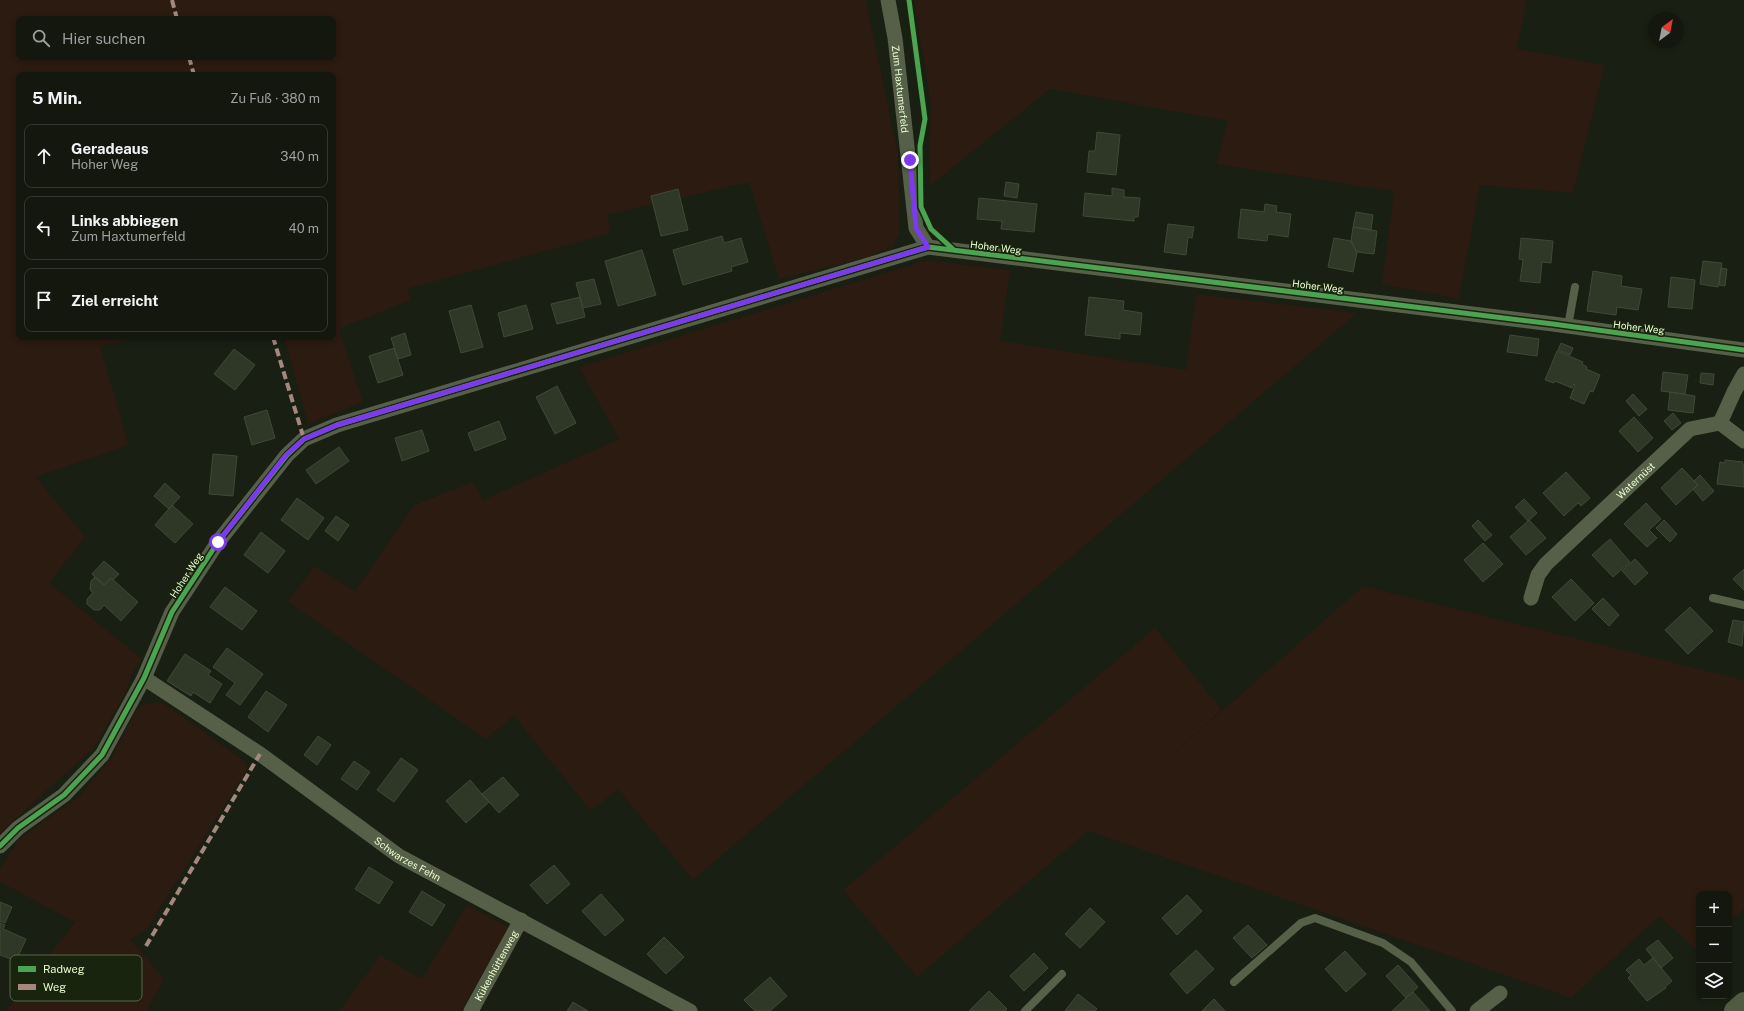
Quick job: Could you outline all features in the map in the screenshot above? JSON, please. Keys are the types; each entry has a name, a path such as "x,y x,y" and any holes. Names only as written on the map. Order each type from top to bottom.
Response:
{"street":[{"name":"Zum Haxtumerfeld","path":"888,0 895,38 916,228 928,247"},
{"name":"Hoher Weg","path":"0,846 18,828 64,795 102,755 144,678 172,612 218,542 286,455 304,439 337,425 928,247 1568,326 1744,350"},
{"path":"1744,374 1720,423 1744,441"},
{"name":"Waternüst","path":"1530,598 1538,575 1546,564 1690,429 1720,423"},
{"name":"Schwarzes Fehn","path":"144,678 265,758 399,856 690,1011"},
{"name":"Kükenhüttenweg","path":"471,1011 521,920"},
{"path":"1477,1011 1500,993"},
{"path":"1735,1011 1744,1003"}],"lane":[{"path":"1568,326 1575,287"},
{"path":"1713,598 1744,605"},
{"path":"1234,982 1301,923 1315,918 1383,943 1411,962 1452,1011"},
{"path":"1025,1011 1062,974"}],"shaded area":[{"path":"0,0 866,0 898,155 900,233 893,246 868,257 779,279 749,182 607,215 611,233 407,289 411,300 339,329 363,402 308,424 285,340 336,340 336,72 16,72 16,340 126,340 100,347 129,445 36,477 85,537 49,583 142,659 132,674 125,694 94,748 0,833"},
{"path":"914,0 1527,0 1517,49 1605,65 1573,193 1480,185 1459,299 1382,284 1394,191 1216,164 1228,121 1050,89 930,186 929,143 931,106"},
{"path":"921,262 941,262 1010,270 1000,341 1186,370 1196,294 1357,313 693,880 618,789 591,811 514,716 486,739 288,602 314,566 355,591 414,505 473,482 483,500 619,439 579,367"},
{"path":"1363,586 1744,680 1744,909 1732,920 1732,891 1696,891 1696,950 1659,916 1571,998 1088,831 917,977 843,890 1155,628 1222,710 1151,774"},
{"path":"162,702 246,762 247,770 146,930 130,940 148,959 164,980 146,1011 6,1011 14,1001 142,1001 142,955 49,955 75,922 0,882 0,869 19,839 80,796 112,757 136,711 145,704"},
{"path":"467,905 509,927 461,1011 339,1011 380,955 422,979"}],"building":[{"path":"1097,132 1120,135 1116,175 1087,172 1089,151 1095,151"},
{"path":"1006,182 1019,184 1017,198 1004,196"},
{"path":"1112,188 1124,190 1124,197 1140,198 1138,217 1134,217 1134,221 1083,216 1085,193 1112,196"},
{"path":"678,189 688,230 661,236 651,196"},
{"path":"979,198 1037,204 1034,232 1001,229 1002,221 977,219"},
{"path":"1265,204 1277,206 1276,212 1291,214 1288,237 1268,234 1267,241 1238,238 1241,209 1264,212"},
{"path":"1356,212 1373,215 1371,230 1353,227"},
{"path":"1168,224 1194,227 1192,238 1188,237 1186,255 1164,252"},
{"path":"1353,227 1377,231 1374,254 1357,252 1351,241"},
{"path":"722,236 724,243 741,238 748,262 731,267 732,271 683,285 673,250"},
{"path":"1334,238 1351,241 1357,252 1353,272 1328,267"},
{"path":"1521,238 1553,241 1551,263 1542,262 1540,283 1520,281 1523,260 1519,259"},
{"path":"642,250 656,295 618,306 605,261"},
{"path":"1703,261 1722,263 1718,287 1700,284"},
{"path":"1721,268 1727,269 1725,286 1719,285"},
{"path":"1593,271 1622,276 1621,286 1642,289 1638,310 1617,307 1616,315 1587,311"},
{"path":"1671,277 1695,280 1692,309 1668,307"},
{"path":"594,279 601,304 583,308 576,283"},
{"path":"580,297 585,317 557,324 551,304"},
{"path":"1089,297 1124,301 1123,310 1142,313 1140,335 1120,333 1120,339 1085,335"},
{"path":"471,305 483,347 461,353 449,311"},
{"path":"526,305 533,329 504,337 498,313"},
{"path":"405,333 411,355 398,359 391,338"},
{"path":"1510,335 1539,339 1537,356 1507,352"},
{"path":"1561,343 1573,348 1570,355 1558,350"},
{"path":"394,348 403,375 378,383 369,356"},
{"path":"234,349 255,365 235,390 214,374"},
{"path":"1557,351 1583,362 1582,364 1587,367 1586,369 1600,375 1593,392 1590,391 1584,404 1570,398 1575,385 1574,384 1572,388 1555,381 1554,383 1545,380"},
{"path":"1663,372 1688,375 1685,394 1661,391"},
{"path":"1701,373 1714,374 1713,385 1700,383"},
{"path":"557,386 576,423 555,434 536,397"},
{"path":"1670,392 1695,396 1693,413 1668,410"},
{"path":"1633,394 1647,409 1639,416 1626,401"},
{"path":"267,410 275,438 252,445 244,417"},
{"path":"1673,413 1681,423 1672,430 1664,421"},
{"path":"1634,417 1653,438 1638,452 1619,431"},
{"path":"499,421 506,439 475,451 468,433"},
{"path":"422,430 429,451 402,461 395,438"},
{"path":"339,447 349,461 316,484 306,470"},
{"path":"213,454 237,456 233,496 209,494"},
{"path":"1725,460 1743,462 1744,487 1717,484 1720,462 1725,463"},
{"path":"1682,468 1698,485 1676,505 1661,488"},
{"path":"1566,472 1590,498 1581,506 1578,503 1564,516 1543,493"},
{"path":"1700,475 1714,491 1703,501 1693,489 1698,485 1694,481"},
{"path":"165,483 180,497 169,509 154,496"},
{"path":"297,498 324,518 308,540 281,520"},
{"path":"1524,499 1537,513 1528,521 1515,507"},
{"path":"1646,503 1661,519 1649,530 1657,538 1647,547 1624,524"},
{"path":"172,505 193,524 175,543 155,525"},
{"path":"336,516 349,525 338,541 325,531"},
{"path":"1478,520 1492,535 1485,541 1472,526"},
{"path":"1529,520 1546,538 1526,555 1510,537"},
{"path":"1664,520 1677,534 1670,542 1656,528"},
{"path":"261,532 285,551 268,573 244,555"},
{"path":"1610,539 1630,562 1613,577 1592,555"},
{"path":"1483,543 1503,564 1483,582 1464,560"},
{"path":"1635,559 1648,573 1635,585 1622,571"},
{"path":"104,561 119,574 113,580 111,578 104,585 92,574"},
{"path":"1744,569 1744,590 1733,579"},
{"path":"95,577 104,585 111,578 138,602 121,621 104,605 100,610 94,610 87,604 87,599 93,593 90,590 91,581"},
{"path":"1571,579 1594,603 1575,621 1552,597"},
{"path":"225,587 257,611 242,630 210,607"},
{"path":"1603,598 1619,615 1609,626 1592,609"},
{"path":"1690,607 1713,631 1688,654 1665,630"},
{"path":"1733,620 1744,622 1742,646 1728,642"},
{"path":"227,648 263,674 240,705 226,695 235,683 213,667"},
{"path":"185,654 211,671 208,675 222,684 210,703 193,692 191,696 167,681"},
{"path":"266,691 287,705 268,732 248,717"},
{"path":"318,736 331,745 317,765 304,755"},
{"path":"401,758 418,770 394,802 377,790"},
{"path":"354,761 370,772 357,790 341,779"},
{"path":"503,777 519,795 499,813 482,794"},
{"path":"470,780 489,802 466,823 446,801"},
{"path":"554,865 570,884 547,904 530,885"},
{"path":"369,867 393,882 379,904 355,889"},
{"path":"422,891 445,905 432,926 409,912"},
{"path":"601,894 624,920 605,936 582,911"},
{"path":"1187,895 1202,911 1177,935 1162,918"},
{"path":"0,902 12,907 5,923 0,921"},
{"path":"1090,908 1105,922 1080,948 1065,934"},
{"path":"0,923 5,925 3,929 26,939 19,955 10,955 10,959 0,955"},
{"path":"1248,925 1267,945 1252,958 1233,938"},
{"path":"664,937 684,957 666,974 647,954"},
{"path":"1658,940 1673,958 1661,968 1646,949"},
{"path":"1196,950 1214,969 1187,994 1170,974"},
{"path":"1345,951 1366,974 1346,992 1325,969"},
{"path":"1034,953 1048,968 1024,991 1010,976"},
{"path":"1653,958 1672,981 1665,987 1666,988 1647,1001 1628,978 1631,975 1626,970 1639,959 1644,965"},
{"path":"1398,965 1418,987 1406,998 1386,976"},
{"path":"770,977 787,996 770,1011 755,1011 744,1000"},
{"path":"989,991 1007,1009 1005,1011 969,1011"},
{"path":"1413,992 1430,1011 1392,1011 1406,998"},
{"path":"1078,994 1097,1009 1095,1011 1065,1011"},
{"path":"1214,999 1225,1011 1202,1011"},
{"path":"573,1002 588,1011 567,1011"}],"marked path":[{"path":"172,0 176,16"},
{"path":"190,60 193,72"},
{"path":"274,340 304,439"},
{"path":"146,946 260,754"}],"cycle path":[{"path":"909,0 925,119 920,146 921,207 931,229 954,250"},
{"path":"0,846 18,828 64,795 102,755 144,678 172,612 218,542 287,455 304,439 337,425 928,247 1553,324 1744,350"}],"route":[{"path":"218,542 286,455 304,439 337,425 928,247 916,228 910,160"}]}
